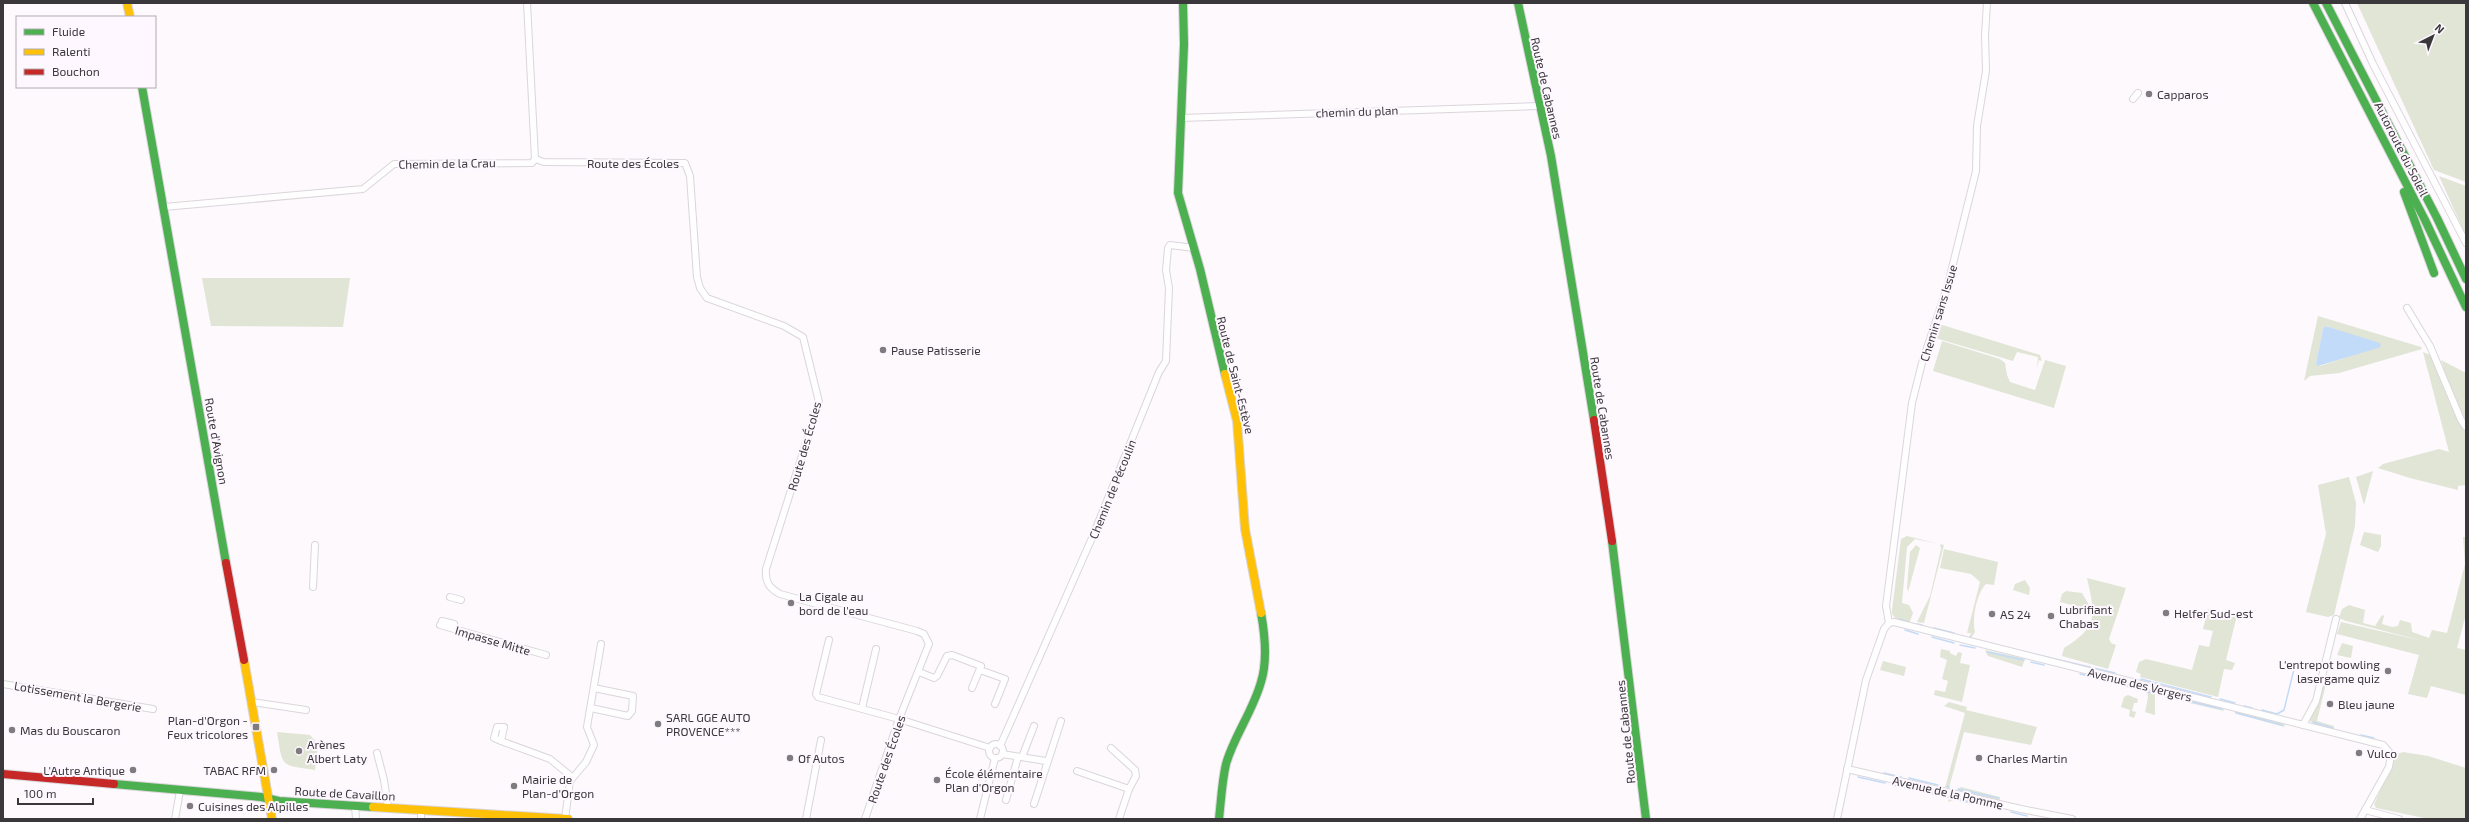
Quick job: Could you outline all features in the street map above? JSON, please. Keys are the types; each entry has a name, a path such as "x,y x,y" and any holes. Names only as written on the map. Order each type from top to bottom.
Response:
{"main road":[{"path":"127,3 130,16"},
{"name":"Route de Saint-Estève","path":"1183,3 1184,44 1178,193 1186,227 1194,248 1211,322 1237,422 1245,529 1265,633 1265,660 1261,683 1238,732 1226,765 1219,819"},
{"name":"Route de Cabannes","path":"1518,3 1536,106 1565,240 1601,472 1633,694 1646,819"},
{"name":"Autoroute du Soleil","path":"2313,3 2425,220 2466,307"},
{"name":"Autoroute du Soleil","path":"2327,3 2466,278"},
{"name":"Route d'Avignon","path":"142,88 272,819"},
{"path":"2374,122 2415,219 2434,273"},
{"name":"Route de Cavaillon","path":"3,774 355,806 526,818 566,819"}],"street":[{"path":"527,3 535,159"},
{"name":"Chemin sans Issue","path":"1889,623 1886,606 1912,402 1922,363 1947,288 1976,171 1977,126 1986,70 1985,35 1987,3"},
{"path":"2345,3 2373,64 2466,243"},
{"path":"2133,99 2138,93"},
{"name":"chemin du plan","path":"1180,118 1536,106"},
{"name":"Chemin de la Crau","path":"164,207 363,189 394,164 532,163 535,159"},
{"name":"Route des Écoles","path":"535,159 544,162 685,163 690,176 697,277 700,288 707,298 784,326 803,337 820,402 766,569 765,578 768,584 780,594 917,630 924,634 928,644 899,719 865,819"},
{"name":"Chemin de Pécoulin","path":"1000,746 1092,538 1159,372 1166,361 1169,288 1166,270 1168,248 1173,245 1187,249 1194,248"},
{"path":"2407,308 2430,346 2461,420 2466,427"},
{"path":"313,586 315,545"},
{"path":"450,597 461,600"},
{"path":"2302,724 2316,701 2336,619"},
{"name":"Avenue des Vergers","path":"1889,623 1894,622 2383,745 2389,750 2391,758 2389,767 2365,810"},
{"name":"Impasse Mitte","path":"488,634 441,623 546,655"},
{"path":"1837,819 1866,680 1884,629 1889,623"},
{"path":"829,640 816,694 990,748"},
{"path":"566,819 568,786 572,777 586,762 594,745 587,727 601,644"},
{"path":"862,708 876,649"},
{"path":"918,672 934,678 937,676 947,656 952,655 981,666 972,688"},
{"path":"980,670 1005,679 995,704"},
{"name":"Lotissement la Bergerie","path":"3,684 153,709"},
{"path":"591,708 628,716 632,711 633,696 594,688"},
{"path":"252,702 306,710"},
{"path":"1034,804 1046,761 1061,721"},
{"path":"1006,800 1020,757 1034,726"},
{"path":"806,819 821,740"},
{"path":"501,741 550,759 572,777"},
{"path":"990,748 996,744 1000,746 1002,754"},
{"path":"990,748 990,755 995,758"},
{"path":"1111,748 1135,770 1136,776 1129,789 1119,819"},
{"path":"377,753 384,780 388,808"},
{"path":"980,819 995,758 1002,754 1046,761"},
{"name":"Avenue de la Pomme","path":"1847,769 2021,810 2072,819"},
{"path":"1077,771 1129,789"},
{"path":"175,819 180,791"},
{"path":"355,806 356,819"},
{"path":"421,810 421,819"},
{"path":"2360,819 2365,810 2399,819"}],"shaded area":[{"path":"2357,3 2466,3 2466,182 2434,170"},
{"path":"2439,176 2466,186 2466,236"},
{"path":"202,278 350,278 343,327 211,326"},
{"path":"2318,316 2421,347 2422,349 2339,373 2310,376 2304,381","holes":["2325,326 2381,346 2320,366 2316,363 2323,329"]},
{"path":"1936,323 2040,355 2042,361 2039,360 2037,369 2038,357 2017,352 2013,361 1932,337"},
{"path":"1942,341 2000,359 2005,363 2010,382 2035,390 2045,360 2066,366 2054,408 1933,371"},
{"path":"2423,352 2433,356 2466,429 2466,485 2458,486 2458,490 2378,468 2383,464 2439,449 2449,452"},
{"path":"2441,360 2466,373 2466,424 2450,389"},
{"path":"2373,471 2364,505 2356,477"},
{"path":"2349,477 2356,503 2355,526 2334,615 2328,617 2306,612 2326,534 2318,485"},
{"path":"2364,532 2381,535 2381,546 2378,552 2360,545"},
{"path":"1907,536 1939,544 1915,539 1907,547 1902,603 1909,605 1913,613 1909,624 1896,619 1892,614 1901,539"},
{"path":"2463,537 2466,537 2466,614 2457,648 2466,650 2466,695 2431,686 2427,698 2408,694 2419,655 2337,634 2341,622 2423,641 2346,621 2339,618 2342,609 2349,605 2365,610 2363,623 2375,626 2382,615 2384,616 2382,624 2392,627 2398,626 2400,620 2411,623 2412,632 2429,638 2432,630 2447,633 2465,564"},
{"path":"1940,544 1944,545 1924,623 1917,622 1930,596 1941,549"},
{"path":"1916,545 1920,548 1908,592 1907,587 1910,552"},
{"path":"1944,549 1998,562 1994,585 1986,584 1977,600 1974,620 1975,632 1971,638 1969,638 1971,633 1967,633 1980,582 1971,574 1940,568"},
{"path":"2087,578 2126,588 2109,639 2111,643 2116,645 2108,669 2062,656 2064,648 2083,633 2089,626 2092,619 2092,601"},
{"path":"2025,580 2030,588 2029,595 2013,590 2015,584"},
{"path":"2066,591 2082,593 2089,605 2086,609 2060,602 2062,594"},
{"path":"2208,609 2237,615 2226,660 2235,663 2232,670 2224,669 2218,697 2140,677 2141,674 2136,672 2139,662 2146,659 2192,670 2199,645 2209,647 2213,631 2203,629"},
{"path":"2342,643 2353,646 2351,658 2337,655"},
{"path":"1941,649 1950,651 1950,653 1956,656 1958,652 1962,653 1960,663 1970,665 1962,702 1934,695 1935,690 1945,692 1948,681 1942,679 1947,660 1940,657"},
{"path":"1985,650 2025,659 2022,667 1988,656"},
{"path":"1883,661 1906,667 1904,676 1880,670"},
{"path":"2324,684 2326,684 2317,721 2334,726 2333,730 2314,724 2309,720 2316,709"},
{"path":"2147,690 2155,692 2155,715 2145,712 2148,698"},
{"path":"2167,694 2223,708 2224,711 2164,697"},
{"path":"2128,695 2138,699 2137,703 2134,703 2132,711 2136,712 2134,718 2129,716 2130,710 2121,707 2124,697"},
{"path":"1949,702 1967,707 1966,710 2037,727 2031,745 1964,732 1949,788 1945,788 1965,713 1944,706"},
{"path":"2238,711 2283,722 2285,725 2284,727 2234,713"},
{"name":"Arènes Albert Laty","path":"277,732 310,735 318,744 315,770 295,767 285,762 280,752"},
{"path":"2403,752 2428,756 2466,768 2466,819 2429,819 2376,808 2374,804 2397,754"},
{"path":"1961,787 2000,797 2000,801 1956,791"},
{"path":"1950,795 2001,808 2001,810 1954,800 1948,802"}],"water":[{"path":"2325,326 2380,343 2381,347 2318,366 2316,363 2323,329"}],"waterway":[{"path":"1900,619 1908,622"},
{"path":"1917,624 1922,625"},
{"path":"1934,628 1954,633"},
{"path":"1905,630 1918,634"},
{"path":"1932,637 1954,643"},
{"path":"1960,645 1975,648"},
{"path":"2013,649 2115,673"},
{"path":"1987,652 2024,660"},
{"path":"2031,662 2044,665"},
{"path":"2262,710 2277,714 2284,710 2295,665"},
{"path":"2080,674 2107,680"},
{"path":"2141,679 2211,697"},
{"path":"2117,684 2139,689"},
{"path":"2147,692 2155,693"},
{"path":"2166,696 2222,709"},
{"path":"2220,699 2235,703"},
{"path":"2244,706 2252,708"},
{"path":"2236,713 2282,725"},
{"path":"2313,722 2333,728"},
{"path":"2361,735 2374,738"},
{"path":"1884,773 1901,777"},
{"path":"1858,777 1885,783"},
{"path":"1909,778 1938,785"},
{"path":"1893,785 2001,809"},
{"path":"1958,789 1998,798"},
{"path":"2011,812 2027,816"}],"traffic: fast":[{"path":"1183,3 1184,44 1178,193 1200,269 1225,374"},
{"path":"1518,3 1551,156 1594,420"},
{"path":"2313,3 2425,220 2466,307"},
{"path":"2326,3 2437,218 2466,279"},
{"path":"142,88 226,563"},
{"path":"2404,192 2434,273"},
{"path":"1612,541 1646,819"},
{"path":"1219,819 1226,764 1229,754 1258,693 1265,665 1264,630 1261,613"},
{"path":"114,784 261,797 279,801 373,807"}],"traffic: slow":[{"path":"127,3 130,16"},
{"path":"1225,374 1237,421 1245,529 1261,613"},
{"path":"244,660 272,819"},
{"path":"373,807 568,819"}],"traffic: jam":[{"path":"1594,420 1612,541"},
{"path":"226,563 244,660"},
{"path":"3,774 114,784"}],"place":[{"name":"Capparos","path":"2149,94"},
{"name":"Pause Patisserie","path":"883,350"},
{"name":"La Cigale au bord de l'eau","path":"791,603"},
{"name":"Helfer Sud-est","path":"2166,613"},
{"name":"AS 24","path":"1992,614"},
{"name":"Lubrifiant Chabas","path":"2051,616"},
{"name":"L'entrepot bowling lasergame quiz","path":"2388,671"},
{"name":"Bleu jaune","path":"2330,704"},
{"name":"SARL GGE AUTO PROVENCE***","path":"658,724"},
{"name":"Plan-d'Orgon - Feux tricolores","path":"256,727"},
{"name":"Mas du Bouscaron","path":"12,730"},
{"name":"Arènes Albert Laty","path":"299,751"},
{"name":"Vulco","path":"2359,753"},
{"name":"Of Autos","path":"790,758"},
{"name":"Charles Martin","path":"1979,758"},
{"name":"L'Autre Antique","path":"133,770"},
{"name":"TABAC RFM","path":"274,770"},
{"name":"École élémentaire Plan d'Orgon","path":"937,780"},
{"name":"Mairie de Plan-d'Orgon","path":"514,786"},
{"name":"Cuisines des Alpilles","path":"190,806"}]}
